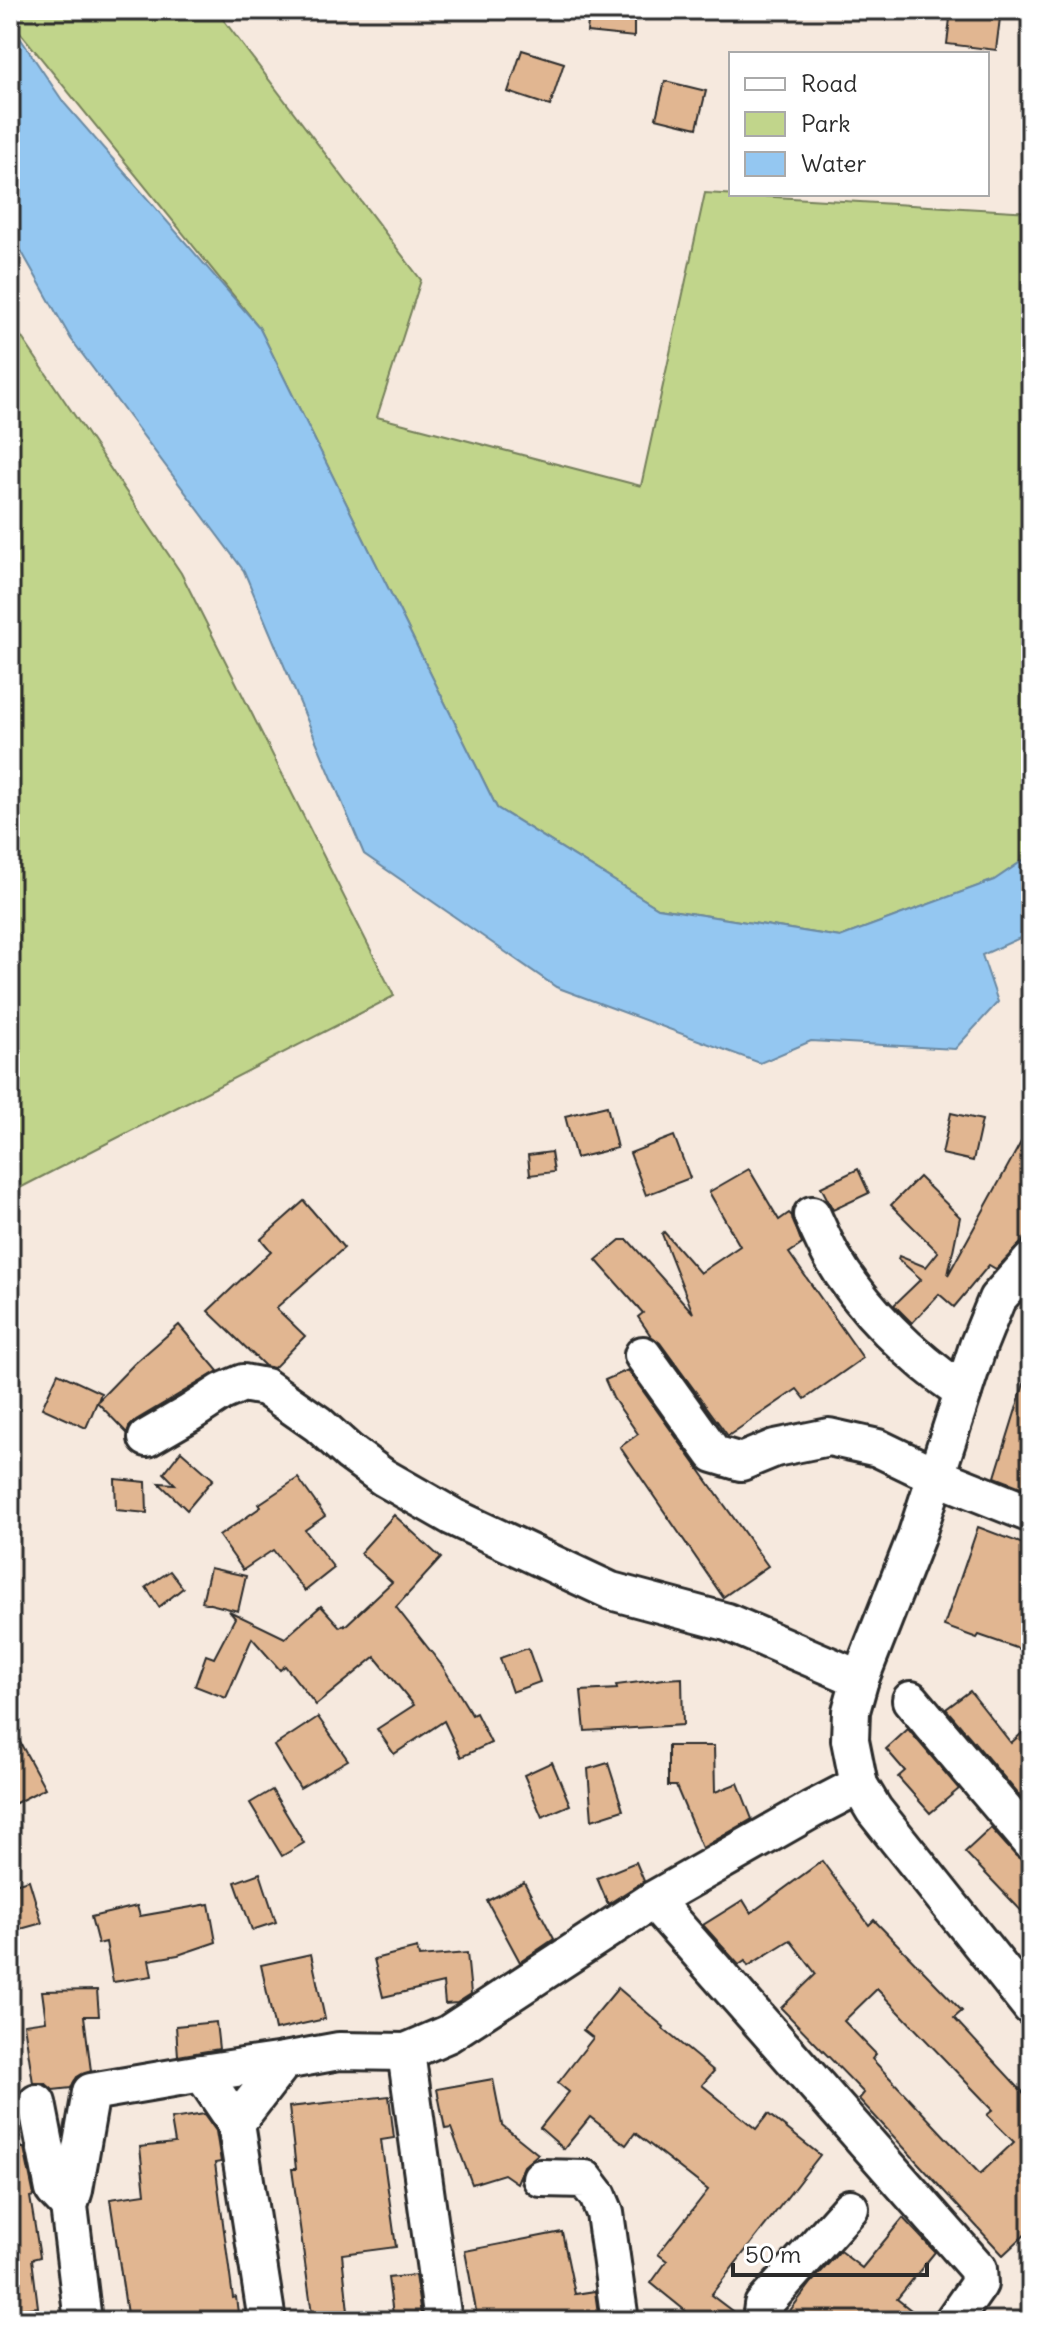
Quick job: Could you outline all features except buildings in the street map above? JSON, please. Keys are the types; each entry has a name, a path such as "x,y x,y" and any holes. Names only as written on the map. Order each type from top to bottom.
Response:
{"street":[{"path":"812,1215 831,1256 888,1329 936,1373 963,1392"},
{"path":"1031,1261 997,1299 978,1346 916,1537 860,1679 851,1711 850,1740 859,1785 874,1810 1031,2007"},
{"path":"643,1355 714,1454 741,1462 775,1448 829,1437 878,1448 936,1476 1031,1514"},
{"path":"147,1438 222,1392 243,1383 265,1387 318,1424 383,1477 453,1517 611,1591 727,1622 860,1679"},
{"path":"911,1700 1031,1842"},
{"path":"69,2206 54,2190 24,2104 339,2051 406,2052 448,2034 653,1900 859,1785"},
{"path":"653,1900 978,2269 979,2284 953,2321"},
{"path":"406,2052 443,2321"},
{"path":"236,2123 284,2061"},
{"path":"202,2073 236,2123 267,2321"},
{"path":"83,2321 69,2206 91,2092"},
{"path":"541,2178 585,2179 598,2196 605,2213 620,2321"},
{"path":"761,2321 763,2305 850,2208"}],"green space":[{"path":"10,10 216,10 421,280 377,417 641,486 705,193 1031,212 1031,855 995,880 840,937 658,908 497,808 259,327 10,20"},
{"path":"10,320 181,573 394,996 10,1193"}],"water":[{"path":"10,23 64,103 259,327 497,808 658,908 840,937 994,880 1031,855 1031,939 1022,937 982,955 998,1002 955,1049 811,1041 760,1063 556,987 364,854 244,571 71,339 10,231"}]}
